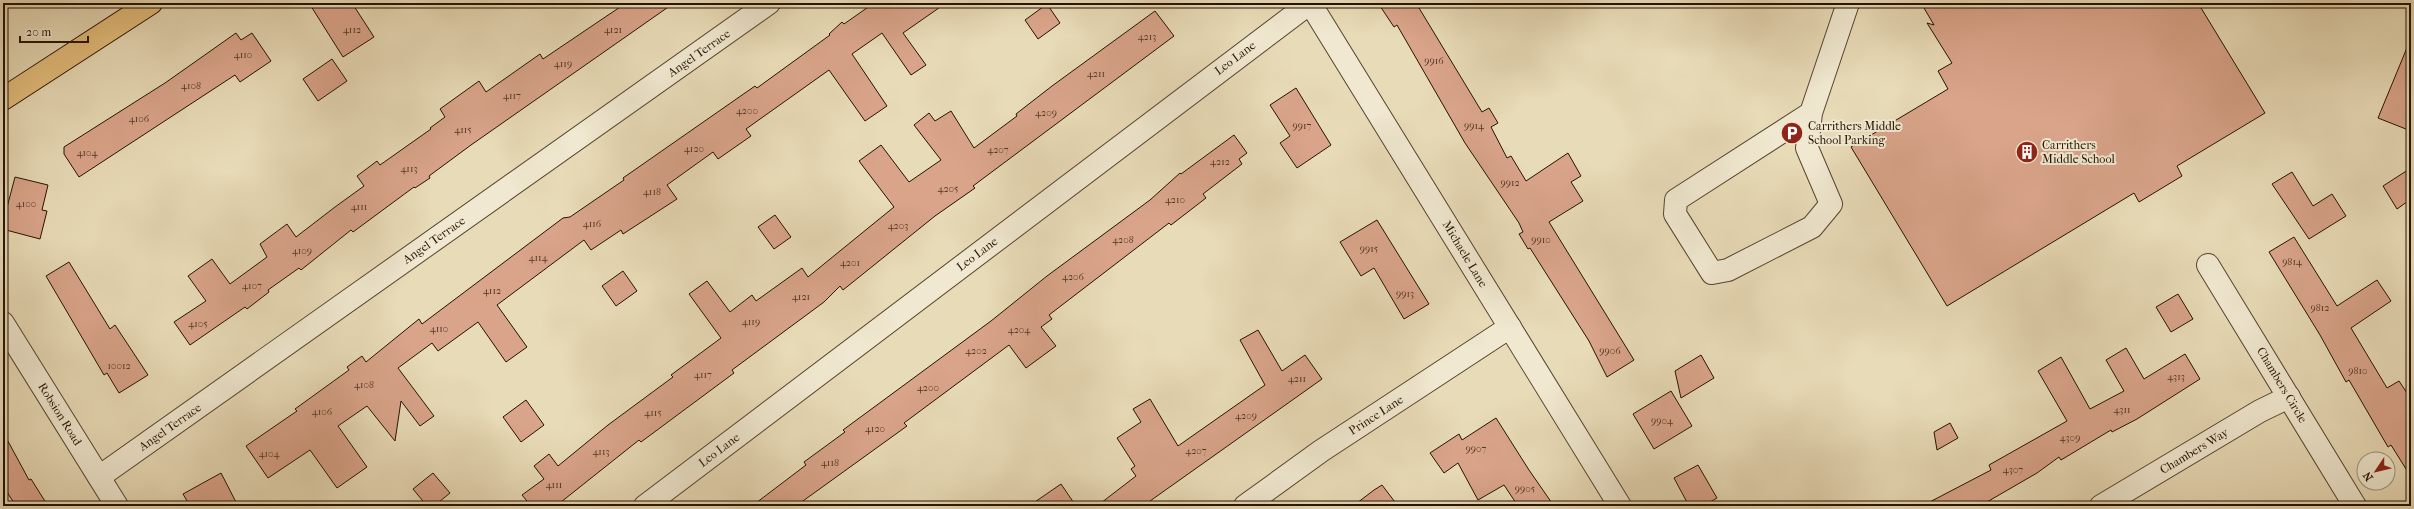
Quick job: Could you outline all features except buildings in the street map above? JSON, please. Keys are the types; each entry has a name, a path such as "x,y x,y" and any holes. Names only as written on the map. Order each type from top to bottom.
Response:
{"main road":[{"path":"3,100 151,3"}],"street":[{"name":"Angel Terrace","path":"99,477 769,3"},
{"name":"Michaele Lane","path":"1310,3 1620,506"},
{"name":"Leo Lane","path":"645,506 1310,3"},
{"path":"1811,113 1676,200 1675,214 1712,273 1728,270 1812,227 1831,204 1807,148 1811,113 1848,3"},
{"name":"Chambers Circle","path":"2208,265 2355,506"},
{"name":"Robsion Road","path":"3,323 117,506"},
{"name":"Prince Lane","path":"1245,506 1321,451 1510,327"},
{"name":"Chambers Way","path":"2101,506 2260,411 2289,397"}],"place":[{"name":"Carrithers Middle School Parking","path":"1792,133"},
{"name":"Carrithers Middle School","path":"2027,152"}]}
